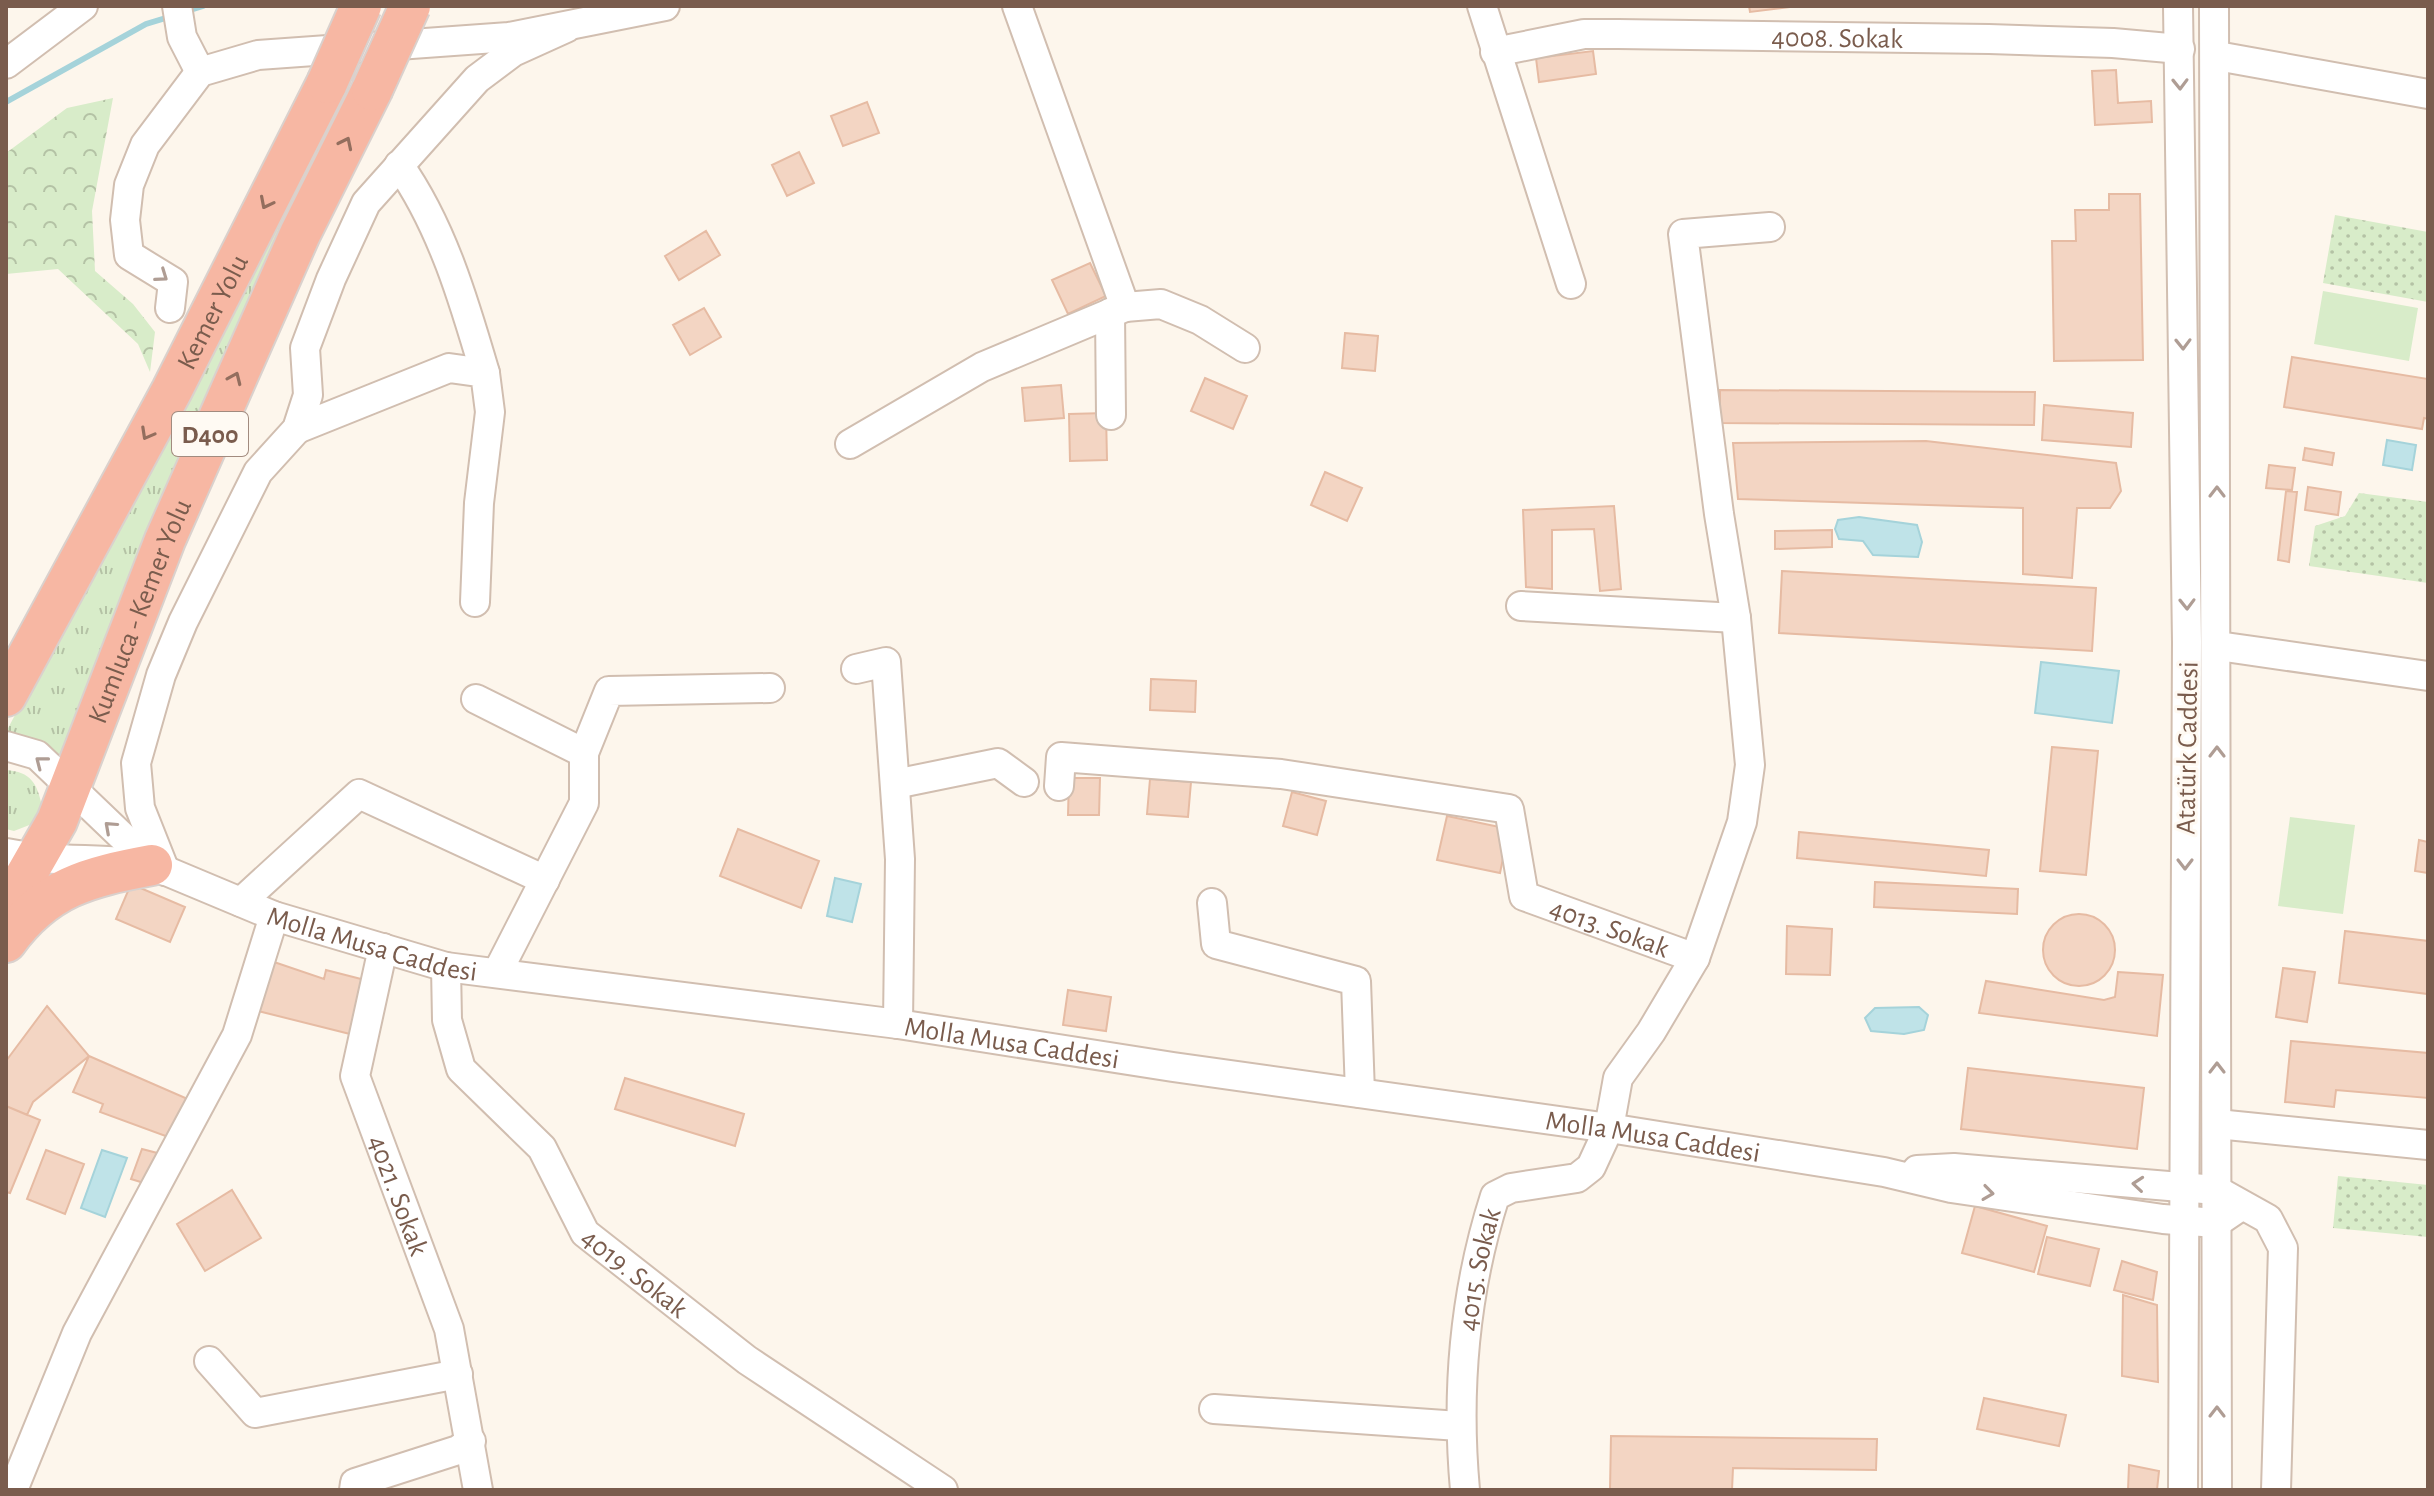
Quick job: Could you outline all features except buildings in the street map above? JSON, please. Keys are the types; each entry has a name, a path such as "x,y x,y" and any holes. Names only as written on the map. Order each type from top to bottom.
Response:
{"highway":[{"name":"Kemer Yolu","path":"6,696 17,661 172,390 327,83 361,6"},
{"name":"Kumluca - Kemer Yolu","path":"6,910 21,856 70,788 188,485 300,234 410,6"},
{"path":"6,942 25,916 68,885 159,868"}],"street":[{"path":"6,64 83,6"},
{"path":"177,6 182,37 200,72"},
{"path":"170,308 173,282 129,255 125,220 129,185 145,145 200,72 258,55 509,37 665,6"},
{"path":"1017,6 1117,310 1111,415"},
{"path":"1482,6 1571,284"},
{"name":"Atatürk Caddesi","path":"2178,6 2187,642 2183,1490"},
{"name":"Atatürk Caddesi","path":"2214,6 2217,56 2217,1490"},
{"path":"159,868 140,808 136,763 161,675 183,622 258,472 297,429 308,395 305,348 331,279 366,203 477,79 513,52 566,28"},
{"name":"4008. Sokak","path":"1495,52 1584,34 2004,39 2180,49"},
{"path":"2217,56 2428,94"},
{"path":"399,165 418,192 440,241 485,373 490,412 479,503 475,602"},
{"path":"1609,1128 1618,1078 1651,1032 1695,958 1742,822 1750,765 1736,618 1683,234 1770,227"},
{"path":"850,444 982,367 1117,310 1161,304 1200,320 1245,348"},
{"path":"297,429 449,368 485,373"},
{"path":"1521,606 1736,618"},
{"path":"2218,646 2428,676"},
{"path":"856,669 886,662 900,859 898,1024"},
{"path":"497,973 584,803 584,753 609,691 770,688"},
{"path":"476,699 584,753"},
{"path":"6,746 37,755 159,868"},
{"name":"4013. Sokak","path":"1059,786 1061,757 1281,774 1509,809 1524,896 1695,958"},
{"path":"895,784 998,763 1024,782"},
{"path":"241,902 359,794 545,880"},
{"path":"21,856 159,868"},
{"name":"Molla Musa Caddesi","path":"159,868 274,916 446,967 898,1024 1609,1128 1884,1172"},
{"path":"1212,903 1216,944 1356,981 1360,1093"},
{"path":"13,1490 77,1333 237,1035 274,916"},
{"name":"4021. Sokak","path":"383,948 355,1076 449,1329 478,1490"},
{"name":"4019. Sokak","path":"446,967 447,1020 461,1069 542,1148 585,1233 747,1360 943,1490"},
{"path":"2217,1124 2428,1145"},
{"name":"4015. Sokak","path":"1465,1490 1459,1426 1477,1253 1495,1196 1511,1188 1577,1178 1591,1167 1609,1128"},
{"path":"1884,1172 1954,1168 2216,1190 2268,1219 2283,1248 2276,1490"},
{"path":"1884,1172 1951,1188 2182,1221 2216,1223 2241,1206"},
{"path":"209,1361 255,1413 458,1374"},
{"path":"1214,1409 1459,1426"},
{"path":"354,1490 355,1483 458,1450 471,1441"}],"green space":[{"path":"336,86 356,88 66,757 6,732 118,521"},
{"path":"113,98 92,211 95,271 133,304 155,332 150,372 138,344 58,269 6,274 6,153 67,108"},
{"path":"2335,215 2428,232 2428,302 2323,283"},
{"path":"2323,291 2418,308 2409,361 2314,344"},
{"path":"2359,493 2428,502 2428,583 2309,566 2315,526 2345,516"},
{"path":"6,770 21,773 32,780 42,806 32,824 14,831 6,829"},
{"path":"2290,817 2355,825 2343,914 2278,906"},
{"path":"2338,1176 2428,1185 2428,1237 2333,1228"}],"water":[{"path":"2387,440 2416,445 2412,470 2383,465"},
{"path":"1859,517 1917,525 1922,542 1918,557 1873,555 1863,541 1839,539 1835,529 1838,520"},
{"path":"2041,662 2119,671 2112,723 2035,713"},
{"path":"835,878 861,884 852,922 827,916"},
{"path":"1919,1007 1928,1015 1924,1030 1904,1034 1871,1031 1865,1018 1875,1008"},
{"path":"102,1150 127,1158 105,1217 81,1208"}],"waterway":[{"path":"187,11 203,6"},
{"path":"6,102 146,24 169,17"}]}
